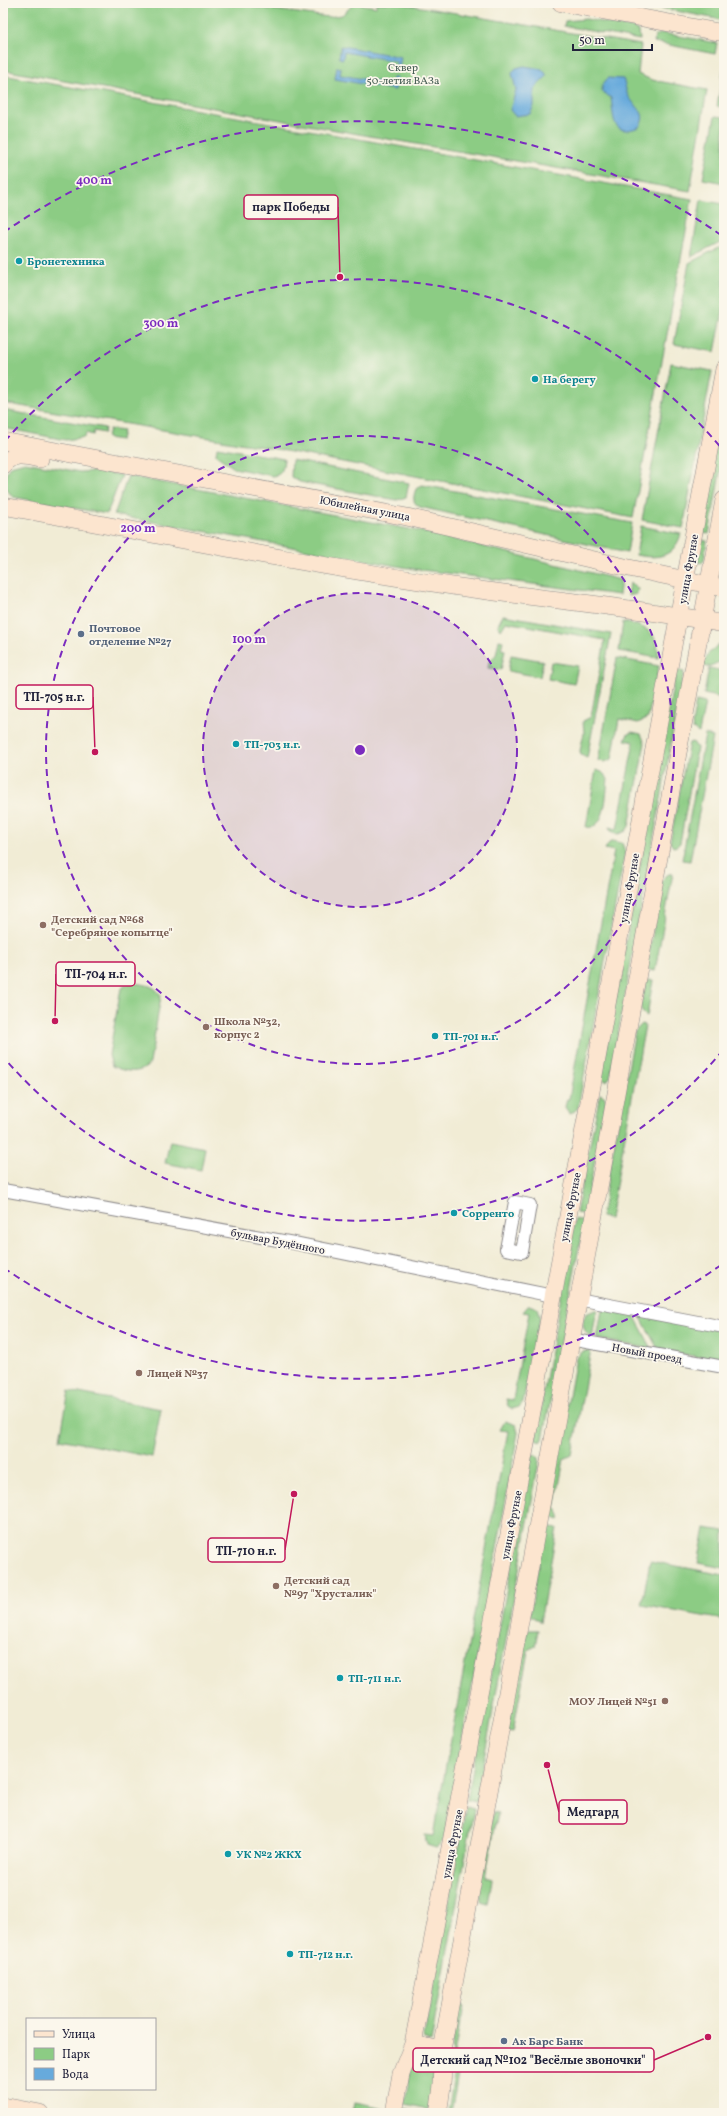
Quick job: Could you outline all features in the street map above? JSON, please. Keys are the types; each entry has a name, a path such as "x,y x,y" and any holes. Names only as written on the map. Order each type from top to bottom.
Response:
{"main road":[{"path":"561,3 724,33"},
{"name":"улица Фрунзе","path":"394,2113 401,2074 413,2044 680,615 724,369"},
{"name":"Юбилейная улица","path":"3,441 101,458 406,516 716,587"},
{"path":"3,465 7,460 18,455 72,464 101,458"},
{"path":"3,494 24,510"},
{"name":"улица Фрунзе","path":"438,2113 442,2095 442,2050 570,1339 702,620 716,587 724,500"},
{"path":"3,506 329,567 459,587 680,615 724,624"},
{"path":"592,1087 615,1092"},
{"path":"526,1444 551,1448"},
{"path":"413,2044 442,2050"},
{"path":"3,2106 40,2113"}],"street":[{"name":"бульвар Будённого","path":"3,1190 294,1244 553,1296"},
{"path":"578,1299 724,1327"},
{"name":"Новый проезд","path":"570,1339 724,1367"}],"green space":[{"name":"Сквер 50-летия ВАЗа","path":"3,3 254,3 254,7 328,17 342,15 355,3 376,7 377,3 398,3 641,45 638,74 652,80 707,90 690,191 358,134 3,70"},
{"path":"653,3 724,3 722,20 656,7"},
{"path":"586,19 634,28 639,31 640,40 564,26 565,21"},
{"path":"662,33 717,43 715,54 654,42 655,36"},
{"path":"724,66 724,101 720,107 717,106"},
{"path":"3,75 692,199 633,518 275,449 3,403"},
{"path":"715,116 724,117 724,183 703,179"},
{"path":"701,200 724,204 724,219 720,242 691,257"},
{"path":"718,248 724,249 724,306 715,352 674,344 689,263"},
{"path":"671,363 712,371 683,528 642,520"},
{"path":"724,400 724,450 709,534 699,532"},
{"path":"3,410 105,428 104,433 94,431 93,435 86,433 85,437 66,440 3,428"},
{"path":"109,429 123,431 121,440 107,438"},
{"path":"217,447 284,459 283,468 279,474 273,476 234,468 216,455"},
{"path":"292,460 409,483 406,497 397,500 300,482 291,477"},
{"path":"25,462 80,472 96,471 122,475 107,514 13,497 7,490 5,482 6,474 10,466"},
{"path":"128,476 419,531 621,580 619,595 414,569 114,515"},
{"path":"422,485 632,523 627,553 420,507 414,502 414,497 416,489"},
{"path":"641,526 681,534 674,548 664,555 651,557 636,555"},
{"path":"698,539 707,541 704,561 701,563 696,561"},
{"path":"630,582 638,589 637,594 628,596"},
{"path":"503,615 611,634 587,758 581,755 580,751 584,733 583,721 591,717 605,640 506,622 501,630 498,625"},
{"path":"623,622 644,628 654,636 658,649 658,658 619,651"},
{"path":"499,640 503,641 501,649 505,650 501,670 488,668 489,661 496,655"},
{"path":"719,644 724,645 724,660 708,667 703,666 708,654"},
{"path":"511,655 543,661 540,677 508,671"},
{"path":"617,658 659,666 648,718 638,723 619,719 612,759 605,762 598,761"},
{"path":"551,662 578,666 574,684 548,679"},
{"path":"709,668 724,671 724,697 722,698 704,694"},
{"path":"676,670 684,672 610,1078 605,1081 601,1077"},
{"path":"696,701 705,703 699,733 693,729 692,725"},
{"path":"632,732 641,734 645,743 629,826 626,831 618,834 611,831 609,827 617,829 634,742 625,740 628,734"},
{"path":"705,735 713,737 690,861 682,860"},
{"path":"693,742 697,748 680,843 673,847 670,842 689,743"},
{"path":"596,770 602,772 608,779 604,810 598,823 593,827 586,827"},
{"path":"613,841 622,843 625,852 578,1108 571,1114 565,1107 567,1099 569,1099 614,851 605,849 609,843"},
{"path":"673,873 655,971 649,970 647,965 662,880 667,875"},
{"path":"647,980 653,980 647,1016 642,1012 640,1006"},
{"path":"130,983 144,984 152,987 161,996 150,1063 147,1067 138,1071 127,1071 112,1066 109,1055 120,993 123,987"},
{"path":"642,1024 645,1025 610,1219 601,1217 635,1031"},
{"path":"600,1094 604,1096 606,1101 585,1214 576,1213"},
{"path":"170,1141 205,1148 201,1170 165,1163"},
{"path":"575,1219 584,1221 543,1439 541,1442 535,1440"},
{"path":"529,1305 537,1308 540,1318 523,1402 519,1407 512,1409 508,1406 506,1399 513,1400 529,1313 523,1312"},
{"path":"597,1309 592,1338 585,1330 583,1321 586,1314"},
{"path":"602,1310 634,1315 652,1349 597,1339"},
{"path":"640,1316 724,1331 724,1362 658,1349"},
{"path":"591,1349 572,1455 564,1459 555,1507 560,1515 559,1520 553,1518 548,1511 576,1358 582,1352"},
{"path":"69,1391 161,1409 152,1457 60,1439"},
{"path":"505,1421 516,1425 518,1433 444,1840 436,1848 427,1845 425,1835 433,1836 508,1431 500,1430"},
{"path":"535,1454 539,1458 539,1462 476,1802 467,1800 532,1455"},
{"path":"551,1527 557,1528 540,1622 530,1615 544,1531"},
{"path":"705,1528 724,1531 724,1568 698,1563"},
{"path":"650,1561 724,1575 724,1620 642,1605"},
{"path":"538,1630 535,1646 528,1651 513,1732 507,1731 527,1631"},
{"path":"466,1807 474,1809 431,2042 424,2039 424,2036"},
{"path":"493,1812 498,1813 485,1877 492,1879 488,1904 481,1902 478,1886"},
{"path":"458,2003 463,2005 454,2055 460,2063 451,2113 448,2112 454,2075 452,2043"},
{"path":"420,2060 430,2063 435,2072 429,2109 405,2104 411,2067"},
{"path":"354,2103 384,2109 383,2113 352,2113"},
{"path":"403,2108 429,2113 403,2113"}],"water":[{"path":"341,46 401,57 399,68 396,68 396,61 344,52 343,59 339,58"},
{"path":"524,66 542,69 546,74 546,77 534,89 534,106 530,114 515,116 510,110 516,90 512,73 516,68"},
{"path":"337,67 341,68 340,75 392,84 393,78 397,78 395,90 335,79"},
{"path":"608,78 623,79 628,95 642,114 643,118 639,127 630,130 623,130 616,124 611,98 602,91 602,85"}],"place":[{"name":"Бронетехника","path":"19,261"},
{"name":"парк Победы","path":"340,277"},
{"name":"На берегу","path":"535,379"},
{"name":"Почтовое отделение №27","path":"81,634"},
{"name":"ТП-703 н.г.","path":"236,744"},
{"name":"ТП-705 н.г.","path":"95,752"},
{"name":"Детский сад №68 \"Серебряное копытце\"","path":"43,925"},
{"name":"ТП-704 н.г.","path":"55,1021"},
{"name":"Школа №32, корпус 2","path":"206,1027"},
{"name":"ТП-701 н.г.","path":"435,1036"},
{"name":"Сорренто","path":"454,1213"},
{"name":"Лицей №37","path":"139,1373"},
{"name":"ТП-710 н.г.","path":"294,1494"},
{"name":"Детский сад №97 \"Хрусталик\"","path":"276,1586"},
{"name":"ТП-711 н.г.","path":"340,1678"},
{"name":"МОУ Лицей №51","path":"665,1701"},
{"name":"Медгард","path":"547,1765"},
{"name":"УК №2 ЖКХ","path":"228,1854"},
{"name":"ТП-712 н.г.","path":"290,1954"},
{"name":"Детский сад №102 \"Весёлые звоночки\"","path":"708,2037"},
{"name":"Ак Барс Банк","path":"504,2041"}]}
